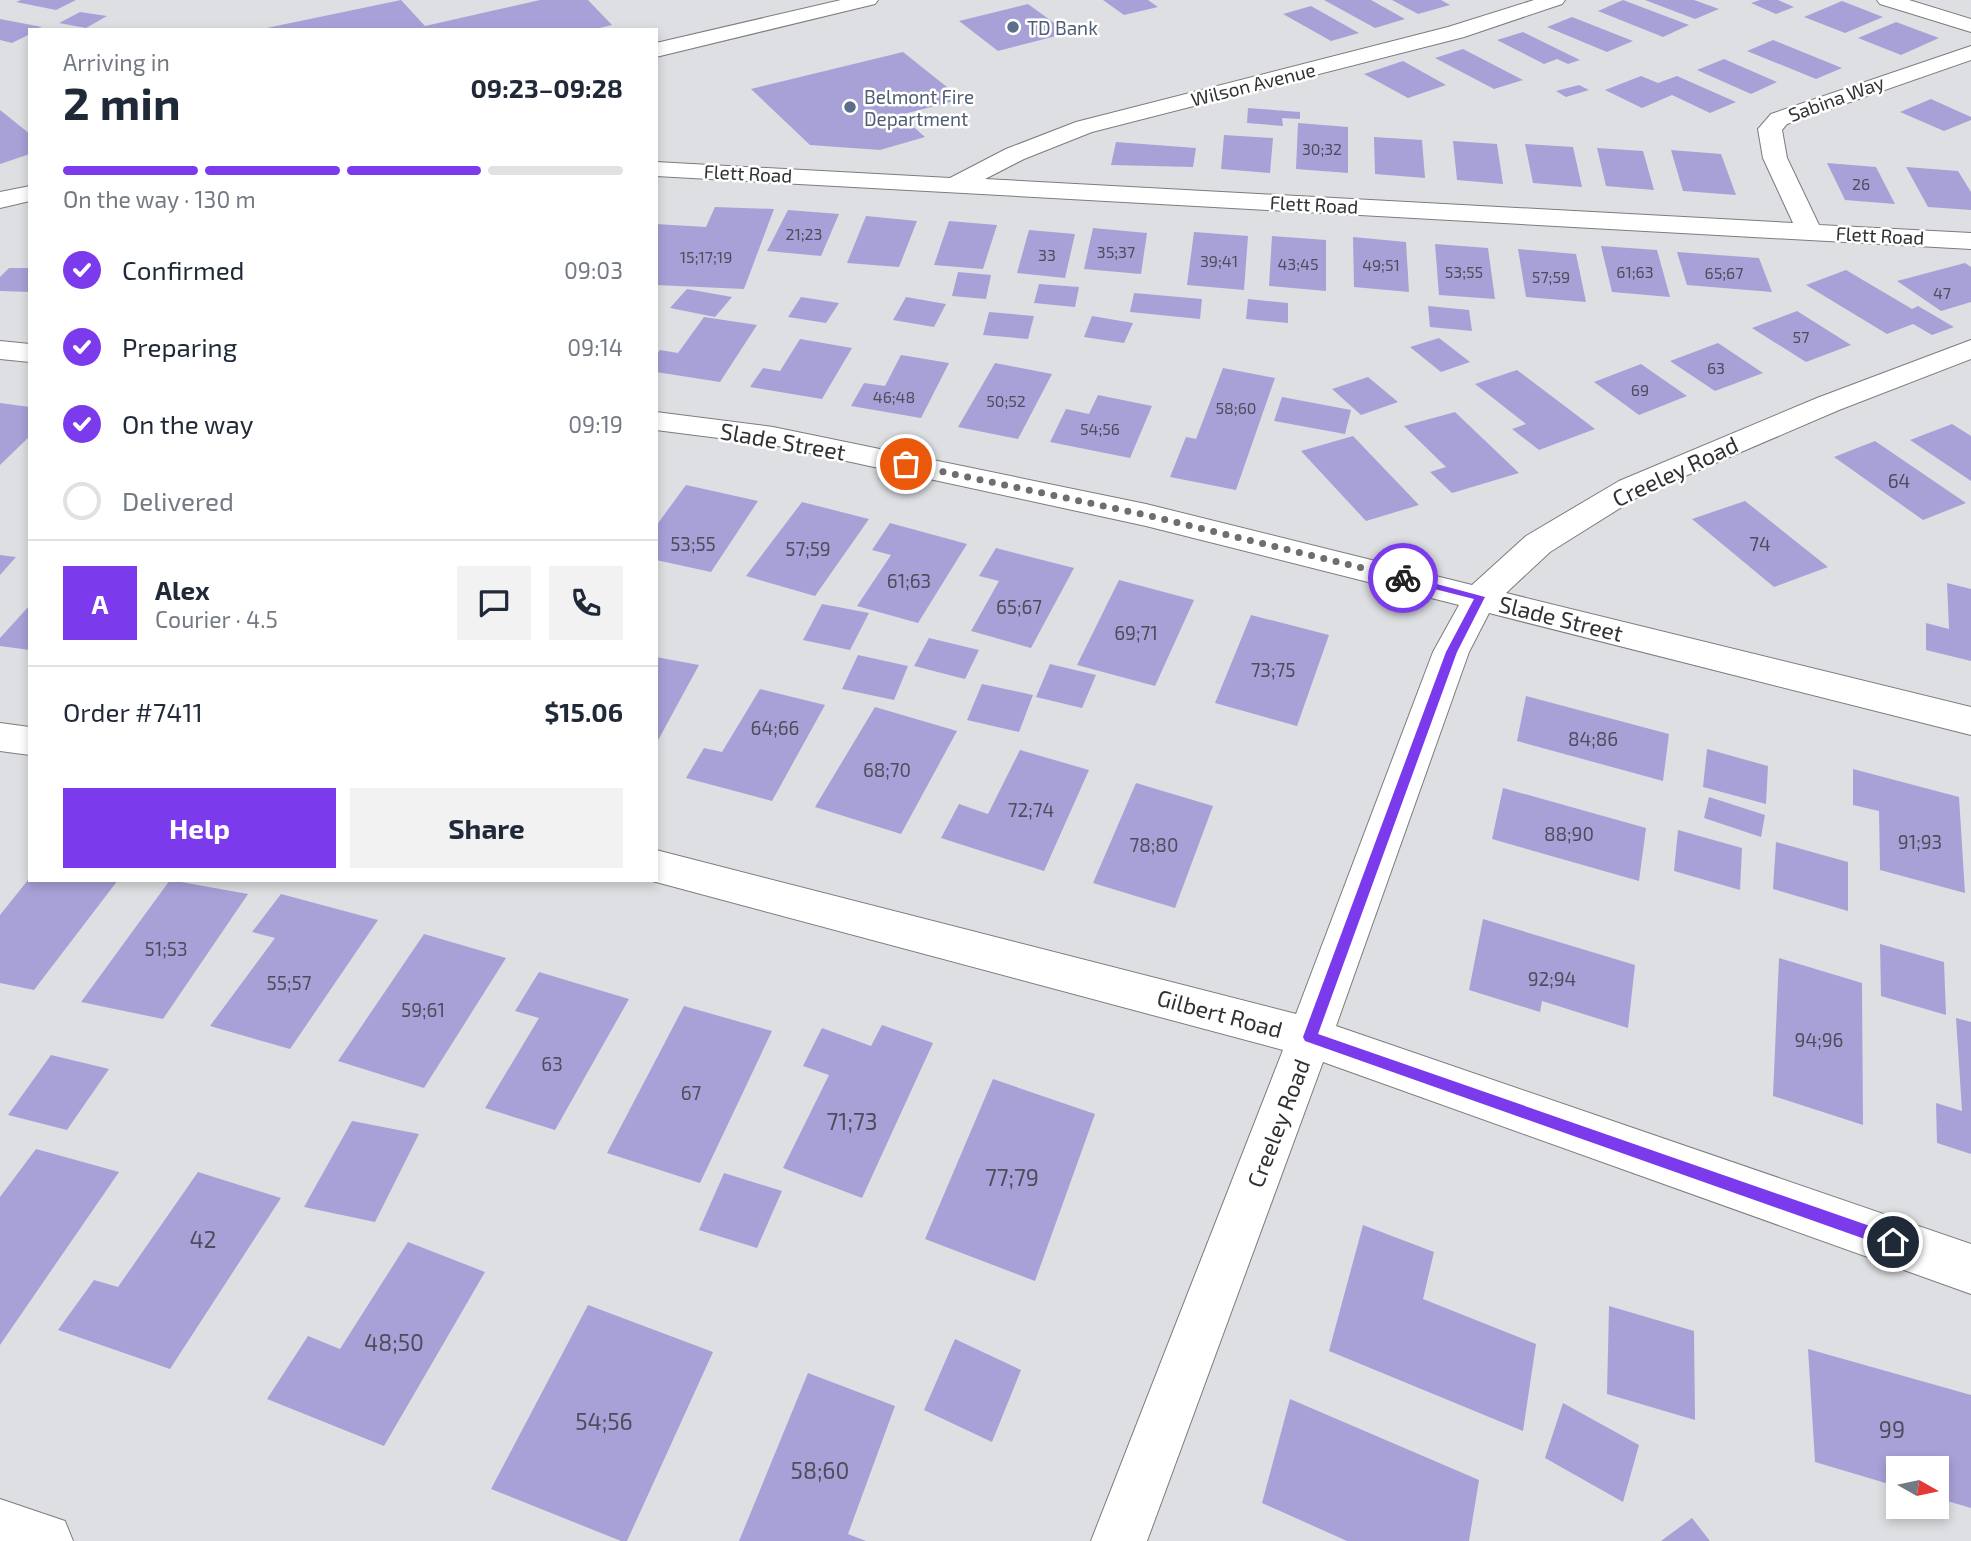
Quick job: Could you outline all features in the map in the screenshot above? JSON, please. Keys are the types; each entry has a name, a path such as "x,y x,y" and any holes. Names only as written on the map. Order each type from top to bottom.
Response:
{"street":[{"path":"658,50 867,0"},
{"name":"Wilson Avenue","path":"958,183 1015,154 1084,127 1456,32 1555,0"},
{"path":"1887,0 1971,26"},
{"name":"Sabina Way","path":"1809,231 1775,158 1770,129 1779,119 1971,52"},
{"name":"Flett Road","path":"658,169 958,183 1971,240"},
{"path":"0,200 28,193"},
{"name":"Creeley Road","path":"1119,1541 1310,1037 1451,652 1480,597 1538,544 1630,488 1828,404 1971,349"},
{"path":"0,351 28,353"},
{"name":"Slade Street","path":"658,421 773,436 1146,515 1971,721"},
{"path":"0,737 28,741"},
{"name":"Gilbert Road","path":"658,867 1310,1037 1971,1269"},
{"path":"0,1527 45,1541"}],"building":[{"path":"76,0 56,10 16,2"},
{"path":"401,0 425,26 540,0 588,0 612,25 599,28 267,28"},
{"path":"1103,0 1148,0 1158,7 1124,15"},
{"path":"1324,0 1371,0 1405,19 1375,28"},
{"path":"1392,0 1441,0 1450,5 1418,14"},
{"path":"1623,0 1689,25 1663,37 1598,11"},
{"path":"1645,0 1694,0 1719,9 1695,19"},
{"path":"1778,0 1794,7 1776,14 1751,3"},
{"path":"1842,1 1883,17 1845,33 1804,17"},
{"name":"TD Bank","path":"1028,4 1068,33 998,51 959,21"},
{"path":"1311,6 1359,33 1331,41 1283,14"},
{"path":"80,12 107,16 86,28 59,23"},
{"path":"1572,17 1633,41 1607,52 1547,27"},
{"path":"0,19 42,27 28,28 28,35 12,43 0,40"},
{"path":"1896,22 1939,38 1901,55 1858,38"},
{"path":"1523,32 1580,60 1568,64 1557,59 1544,64 1497,40"},
{"path":"1773,40 1842,68 1816,79 1747,51"},
{"path":"1463,49 1523,80 1494,89 1435,58"},
{"name":"Belmont Fire Department","path":"903,52 962,99 900,115 925,137 880,150 810,145 751,89"},
{"path":"1724,59 1777,82 1751,94 1697,70"},
{"path":"1403,61 1446,85 1408,98 1364,74"},
{"path":"1641,76 1658,83 1677,76 1736,102 1710,113 1672,95 1642,108 1605,90"},
{"path":"1579,85 1589,90 1566,97 1556,91"},
{"path":"1931,99 1971,117 1971,120 1944,131 1900,112"},
{"path":"1248,108 1300,112 1300,119 1282,118 1283,126 1247,123"},
{"path":"0,110 28,132 28,155 0,164"},
{"path":"1298,123 1348,127 1348,173 1296,169"},
{"path":"1224,135 1273,138 1270,173 1221,169"},
{"path":"1374,137 1422,140 1425,178 1375,174"},
{"path":"1453,141 1497,144 1503,184 1457,180"},
{"path":"1116,142 1196,148 1193,167 1111,165"},
{"path":"1525,144 1573,147 1582,187 1533,183"},
{"path":"1597,148 1643,151 1654,190 1606,186"},
{"path":"1671,150 1721,154 1736,195 1683,191"},
{"path":"1827,163 1876,167 1895,204 1845,200"},
{"path":"1906,167 1958,171 1971,192 1971,210 1928,207"},
{"path":"715,207 774,209 744,289 658,285 658,224 706,227"},
{"path":"788,210 839,214 821,256 767,251"},
{"path":"866,216 917,221 899,267 847,263"},
{"path":"949,221 997,225 983,269 934,265"},
{"path":"1093,228 1147,233 1141,274 1084,269"},
{"path":"1029,230 1075,234 1065,278 1017,273"},
{"path":"1194,232 1248,236 1244,290 1187,285"},
{"path":"1272,236 1326,240 1326,291 1269,286"},
{"path":"1353,237 1406,242 1409,292 1354,287"},
{"path":"1435,244 1488,248 1495,299 1439,295"},
{"path":"1601,246 1657,250 1670,297 1612,292"},
{"path":"1518,249 1576,254 1586,302 1526,297"},
{"path":"1677,252 1759,258 1772,292 1687,285"},
{"path":"1965,263 1971,267 1971,302 1941,311 1897,281"},
{"path":"9,268 28,268 28,292 0,291 0,277"},
{"path":"1846,270 1912,309 1918,306 1954,327 1932,335 1913,324 1887,334 1806,285"},
{"path":"958,272 991,275 986,299 952,296"},
{"path":"1039,284 1079,287 1075,307 1034,303"},
{"path":"687,289 732,297 715,317 670,308"},
{"path":"1134,293 1202,299 1200,319 1130,312"},
{"path":"801,297 839,303 826,323 788,317"},
{"path":"906,297 946,304 934,327 893,320"},
{"path":"1248,299 1288,303 1288,323 1246,319"},
{"path":"1428,306 1469,310 1472,331 1430,327"},
{"path":"1797,311 1851,345 1806,362 1752,328"},
{"path":"989,312 1034,316 1028,339 983,335"},
{"path":"1092,316 1133,323 1124,343 1084,337"},
{"path":"704,317 757,325 720,382 658,372 660,350 678,353"},
{"path":"1439,338 1470,362 1441,372 1410,347"},
{"path":"800,339 852,348 822,399 750,387 763,368 780,371"},
{"path":"1718,343 1763,373 1715,391 1670,361"},
{"path":"901,355 949,363 921,418 851,406 864,383 885,386"},
{"path":"995,363 1052,374 1018,439 958,427"},
{"path":"1641,364 1687,396 1639,415 1594,382"},
{"path":"1223,368 1275,378 1236,490 1170,477 1186,437 1196,439"},
{"path":"1517,370 1595,429 1539,450 1512,429 1526,424 1475,384"},
{"path":"1368,377 1398,402 1361,415 1332,389"},
{"path":"1098,395 1152,406 1130,458 1050,442 1066,409 1089,414"},
{"path":"1282,397 1351,410 1345,434 1274,421"},
{"path":"0,403 28,407 28,438 0,465"},
{"path":"1455,412 1519,473 1452,493 1430,472 1446,467 1404,426"},
{"path":"1952,424 1971,436 1971,481 1910,440"},
{"path":"1353,436 1419,505 1366,521 1301,451"},
{"path":"1875,441 1966,503 1923,520 1834,457"},
{"path":"686,485 758,501 711,572 658,560 658,523"},
{"path":"1745,501 1828,567 1774,587 1692,519"},
{"path":"802,502 869,519 815,596 746,576"},
{"path":"890,523 967,544 918,623 857,606 891,555 872,550"},
{"path":"996,548 1074,568 1031,648 971,631 999,581 979,576"},
{"path":"0,555 16,557 0,575"},
{"path":"1119,580 1194,600 1155,686 1077,665"},
{"path":"1947,583 1971,589 1971,661 1926,650 1926,623 1949,629"},
{"path":"822,604 869,613 850,650 803,640"},
{"path":"28,607 28,650 0,646 0,638"},
{"path":"1251,615 1329,635 1297,726 1215,703"},
{"path":"929,638 979,650 965,679 914,666"},
{"path":"858,655 908,666 894,700 842,689"},
{"path":"658,657 699,665 658,740"},
{"path":"1050,664 1096,675 1082,708 1036,697"},
{"path":"982,684 1033,695 1019,732 967,720"},
{"path":"760,689 825,705 772,801 686,778 704,748 722,752"},
{"path":"1526,696 1669,734 1663,781 1517,741"},
{"path":"875,707 957,731 901,834 815,807"},
{"path":"1707,749 1768,766 1766,804 1703,787"},
{"path":"1020,750 1089,770 1044,871 941,838 959,804 988,814"},
{"path":"1853,769 1959,797 1965,893 1880,870 1879,811 1853,805"},
{"path":"1136,783 1213,806 1175,908 1093,883"},
{"path":"1503,788 1646,828 1639,881 1492,839"},
{"path":"1709,797 1765,815 1761,837 1704,818"},
{"path":"1678,830 1742,848 1740,890 1674,871"},
{"path":"1776,842 1848,862 1848,911 1773,889"},
{"path":"28,880 116,882 34,990 0,983 0,915"},
{"path":"169,882 248,894 163,1019 81,1002"},
{"path":"281,894 378,920 290,1049 210,1026 275,938 252,932"},
{"path":"1483,919 1635,965 1628,1028 1542,1001 1540,1012 1469,990"},
{"path":"424,934 506,958 424,1088 338,1061"},
{"path":"1880,944 1944,962 1946,1015 1881,996"},
{"path":"1779,958 1862,983 1863,1125 1773,1096"},
{"path":"539,972 629,999 555,1130 485,1108 539,1018 515,1011"},
{"path":"684,1006 772,1031 700,1183 607,1153"},
{"path":"1956,1018 1971,1022 1971,1154 1937,1143 1936,1103 1962,1111"},
{"path":"882,1025 933,1043 862,1198 783,1168 829,1075 803,1066 822,1028 871,1046"},
{"path":"51,1055 109,1069 67,1130 8,1115"},
{"path":"993,1079 1095,1114 1035,1281 925,1239"},
{"path":"352,1121 419,1134 375,1222 304,1207"},
{"path":"36,1149 119,1172 0,1345 0,1197"},
{"path":"198,1172 281,1198 170,1369 58,1330 94,1280 118,1287"},
{"path":"724,1173 782,1191 757,1248 699,1230"},
{"path":"1363,1225 1434,1252 1423,1299 1536,1344 1523,1431 1329,1351"},
{"path":"408,1242 485,1272 384,1446 267,1399 308,1336 340,1349"},
{"path":"588,1305 713,1352 627,1541 621,1541 491,1489"},
{"path":"1609,1306 1694,1331 1695,1420 1607,1394"},
{"path":"955,1339 1021,1370 992,1442 924,1410"},
{"path":"1808,1349 1971,1395 1971,1508 1950,1502 1950,1456 1886,1456 1886,1483 1815,1462"},
{"path":"808,1373 895,1406 848,1534 866,1541 739,1541"},
{"path":"1290,1399 1479,1480 1469,1541 1347,1541 1262,1503"},
{"path":"1563,1403 1639,1445 1623,1502 1545,1458"},
{"path":"1692,1518 1710,1541 1661,1541"}],"way so far":[{"path":"906,464 1146,515 1403,578"}],"place":[{"name":"TD Bank","path":"1013,27"},
{"name":"Belmont Fire Department","path":"850,107"}],"route":[{"path":"1403,578 1480,597 1451,652 1310,1037 1893,1242"}]}
